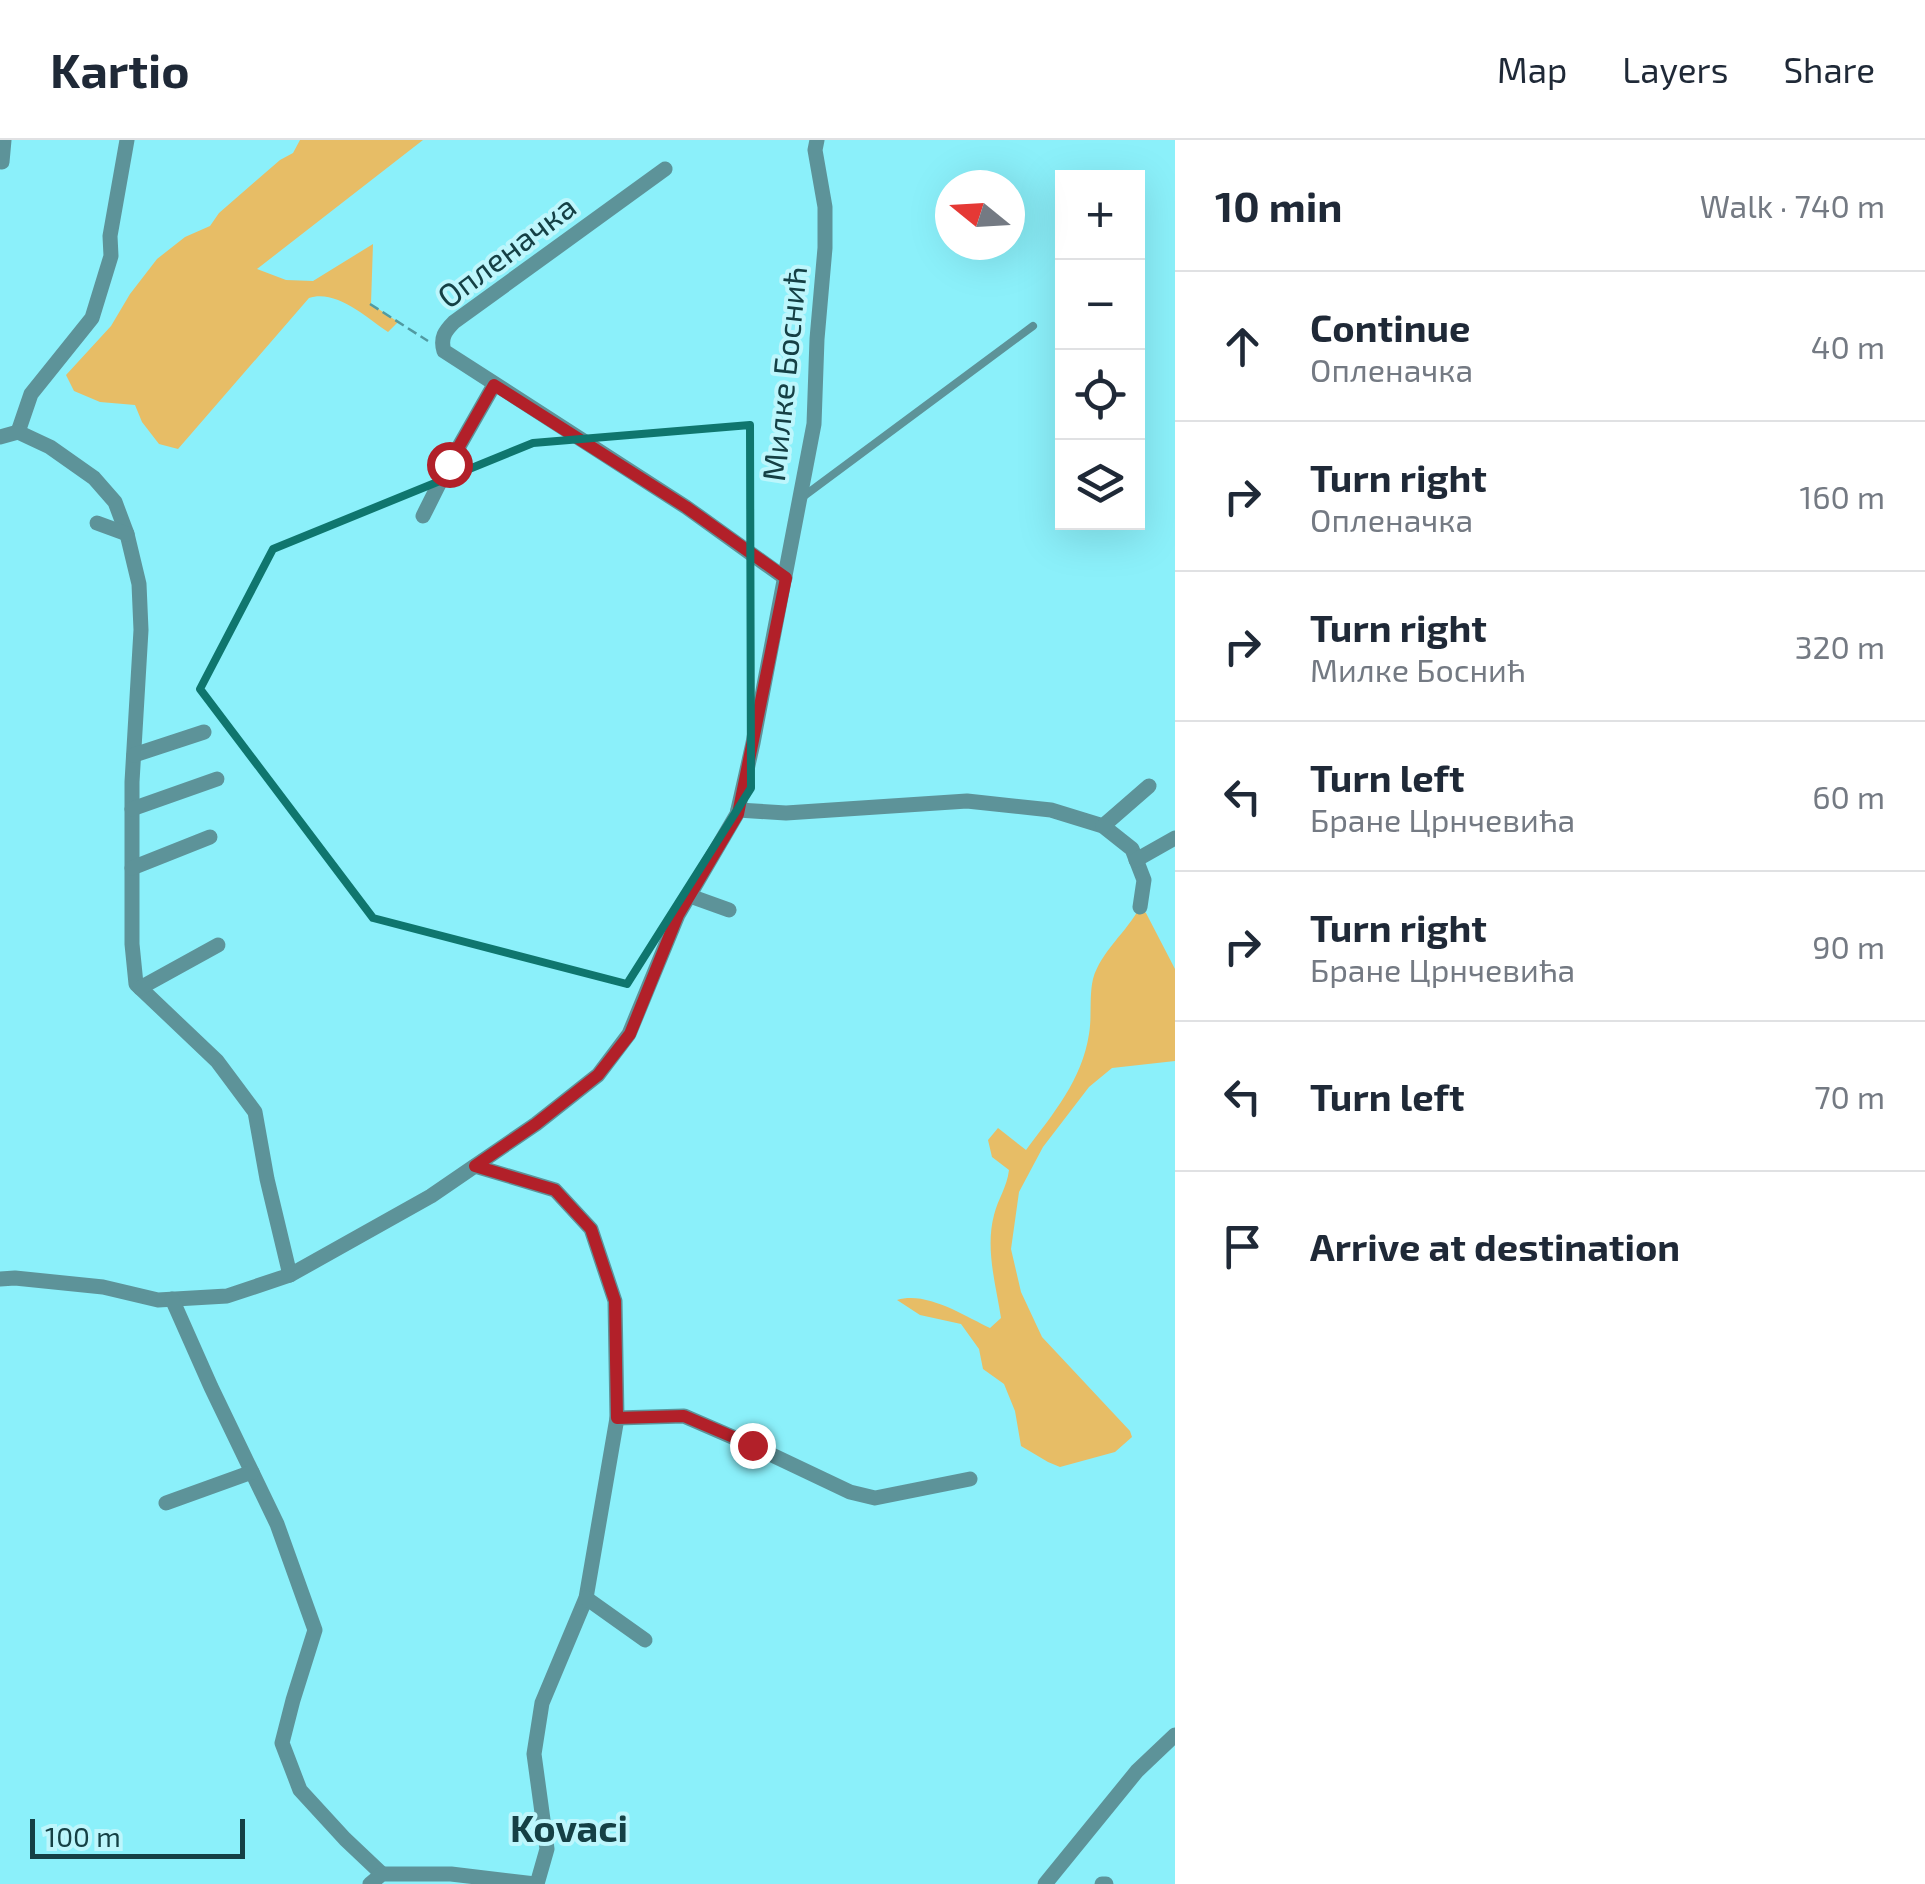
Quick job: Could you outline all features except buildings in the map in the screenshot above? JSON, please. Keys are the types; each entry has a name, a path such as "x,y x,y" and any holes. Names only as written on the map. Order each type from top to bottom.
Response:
{"street":[{"path":"2,162 4,140"},
{"path":"18,432 31,394 92,318 111,256 110,236 127,140"},
{"name":"Милке Боснић","path":"0,1279 103,1287 158,1300 227,1296 290,1275 431,1196 536,1124 598,1075 630,1034 678,915 738,810 814,424 825,248 825,206 816,140"},
{"name":"Опленачка","path":"665,169 454,322 443,336 444,351 686,507 786,578"},
{"path":"423,516 494,385"},
{"path":"0,437 18,432 50,447 94,478 115,502 127,534 139,584 141,630 132,809 132,944 136,984 216,1061 255,1112 290,1275"},
{"path":"98,523 127,534"},
{"path":"134,755 204,732"},
{"path":"132,809 217,779"},
{"path":"1103,826 1149,786"},
{"path":"738,810 786,813 968,801 1051,810 1103,826 1132,850 1144,880 1140,907"},
{"path":"132,868 210,837"},
{"path":"1136,860 1175,838"},
{"path":"690,896 729,910"},
{"path":"140,988 218,945"},
{"path":"172,1299 277,1524 316,1630 282,1743 300,1790 345,1838 376,1879 451,1874 536,1884 547,1849 534,1754 542,1703 586,1598 617,1418 615,1301 591,1229 555,1190 475,1166"},
{"path":"617,1418 684,1416 850,1492 875,1498 970,1479"},
{"path":"166,1503 252,1472"},
{"path":"586,1598 645,1640"},
{"path":"1046,1884 1137,1771 1175,1736"}],"lane":[{"path":"800,499 1034,326"}],"path":[{"path":"370,304 444,351"}],"highlighted area":[{"path":"750,425 751,788 627,984 373,918 200,689 273,549 533,443"}],"shaded area":[{"path":"300,140 423,140 257,269 286,280 313,281 373,244 371,304 398,322 388,332 340,301 309,298 178,449 159,444 135,405 100,402 74,391 66,375 111,326 157,259 185,237 210,226 219,213 293,153"},
{"path":"1140,907 1175,969 1175,1061 1112,1068 1089,1087 1043,1147 1019,1192 1011,1249 1021,1292 1042,1337 1132,1437 1115,1452 1060,1467 1021,1446 1015,1411 1004,1384 983,1369 979,1349 961,1324 920,1315 897,1300 933,1302 990,1328 1001,1318 991,1241 994,1215 1009,1170 992,1157 988,1140 998,1128 1026,1150 1065,1096 1085,1051 1097,969"}],"district":[{"name":"Kovaci","path":"569,1829"}],"route":[{"path":"449,464 494,385 686,507 786,578 738,814 678,915 630,1034 598,1075 475,1166 555,1190 591,1229 615,1301 617,1418 684,1416 752,1445"}]}
